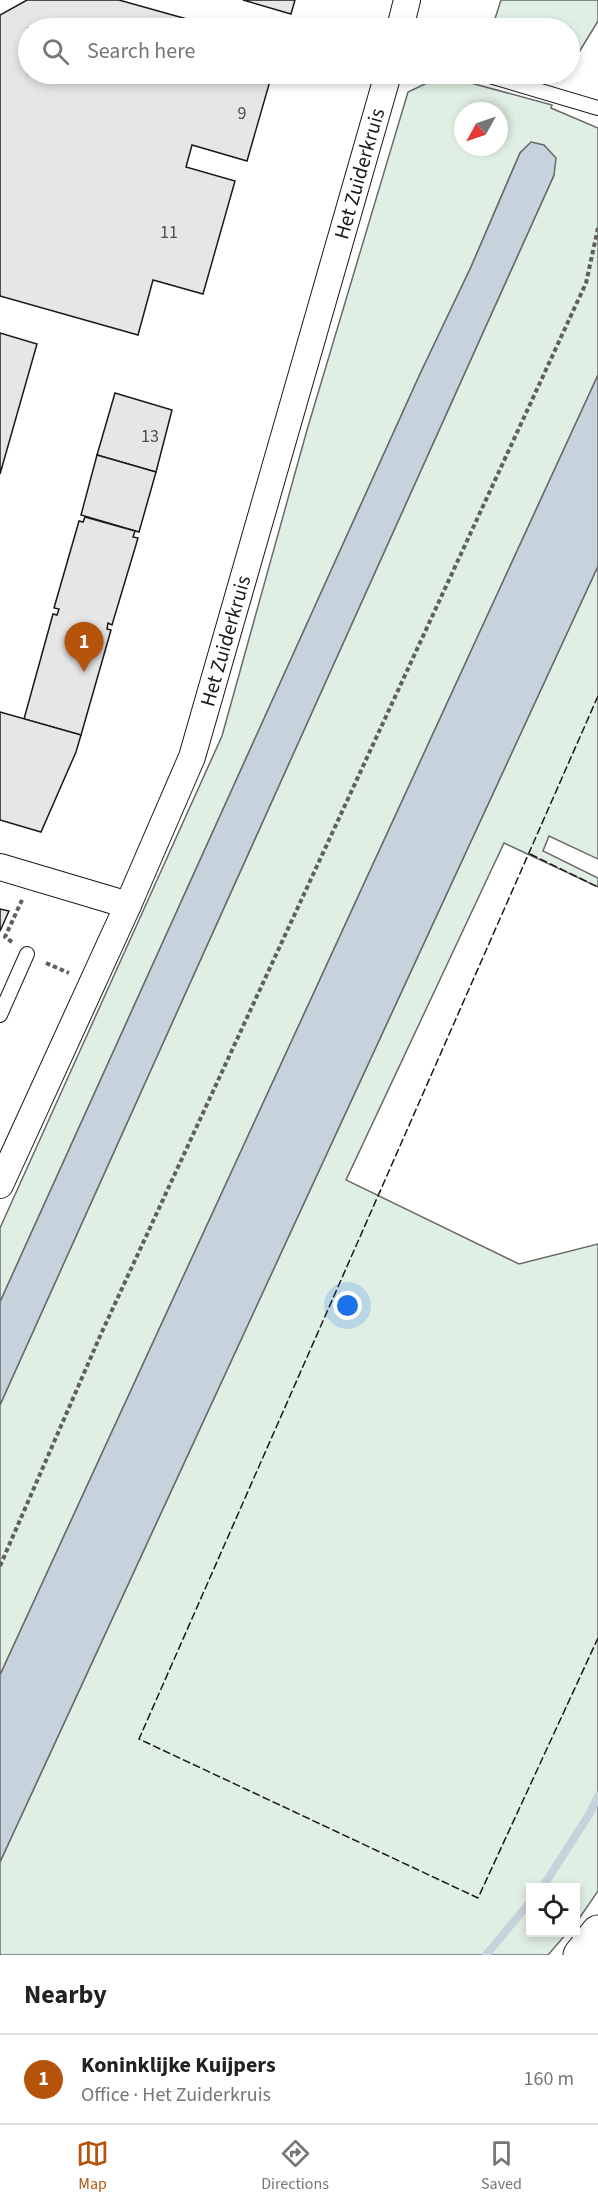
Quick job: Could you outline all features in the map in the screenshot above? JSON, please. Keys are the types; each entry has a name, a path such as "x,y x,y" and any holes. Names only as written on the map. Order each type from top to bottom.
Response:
{"highway":[{"path":"580,1955 598,1932"}],"street":[{"path":"402,18 407,0"},
{"name":"Het Zuiderkruis","path":"0,1185 128,905 192,757 385,84"},
{"path":"0,867 128,905"}],"lane":[{"path":"517,84 598,108"},
{"path":"0,1016 27,954"}],"path":[{"path":"0,1566 101,1334 586,283 598,228"},
{"path":"32,877 5,937 27,954 92,984"}],"green space":[{"path":"501,0 598,0 598,21 580,51 580,18 495,18"},
{"path":"425,84 474,84 552,105 551,108 598,128 598,375 0,1675 0,1405 554,175 531,143 520,153 471,267 420,374 0,1302 0,1228 222,736 307,430 408,92"},
{"path":"598,566 598,859 549,836 543,851 598,878 598,887 504,843 346,1180 519,1264 598,1244 598,1891 580,1917 580,1883 526,1883 526,1937 564,1937 548,1955 0,1955 0,1862"}],"shaded area":[{"path":"531,142 544,145 556,158 554,175 0,1405 0,1302 420,374 471,267 520,153"},
{"path":"598,375 598,566 0,1862 0,1675"}],"building":[{"path":"27,0 119,0 183,18 18,18 18,84 269,84 247,161 192,145 186,167 235,181 203,294 153,280 138,335 0,296 0,15"},
{"path":"243,0 295,0 291,14"},
{"path":"0,333 37,344 0,474"},
{"path":"115,393 172,410 156,472 97,455"},
{"path":"97,455 156,472 139,532 81,515"},
{"path":"85,517 135,531 133,537 138,538 112,625 108,623 107,629 111,630 81,735 24,719 53,614 57,615 59,609 54,608 79,521 83,522"},
{"path":"0,712 81,735 76,752 41,832 0,820"},
{"path":"0,909 9,911 0,931"}],"waterway":[{"path":"545,1883 590,1813 598,1796"},
{"path":"486,1955 526,1907"}],"fence":[{"path":"598,696 139,1739 478,1898 598,1638"},
{"path":"530,854 598,887"}],"place":[{"name":"Koninklijke Kuijpers","path":"84,672"}]}
